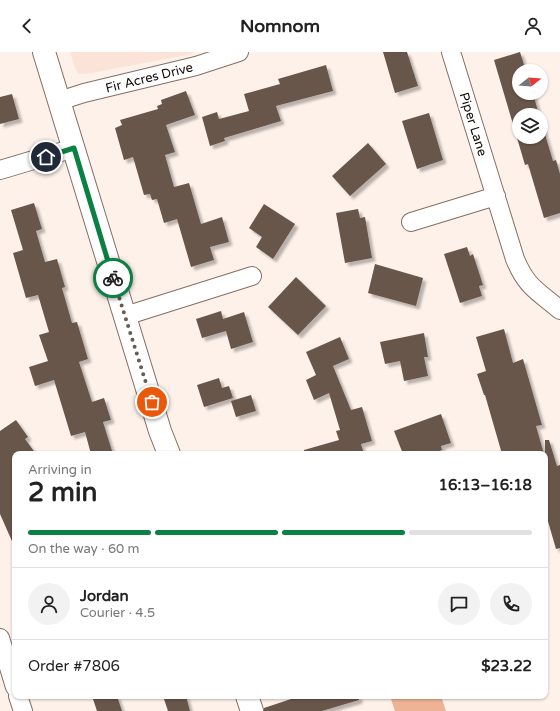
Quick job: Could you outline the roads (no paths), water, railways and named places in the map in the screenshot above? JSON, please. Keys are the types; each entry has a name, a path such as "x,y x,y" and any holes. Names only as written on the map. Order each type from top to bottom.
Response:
{"main road":[{"path":"44,52 160,431 168,451"},
{"path":"248,699 252,711"}],"street":[{"name":"Fir Acres Drive","path":"59,101 84,93 196,66 239,52"},
{"name":"Piper Lane","path":"452,52 515,259 523,276 535,291 560,310"},
{"path":"0,170 74,148"},
{"path":"412,222 496,196"},
{"path":"125,316 252,276"},
{"path":"0,638 12,677"},
{"path":"19,699 23,711"}]}
